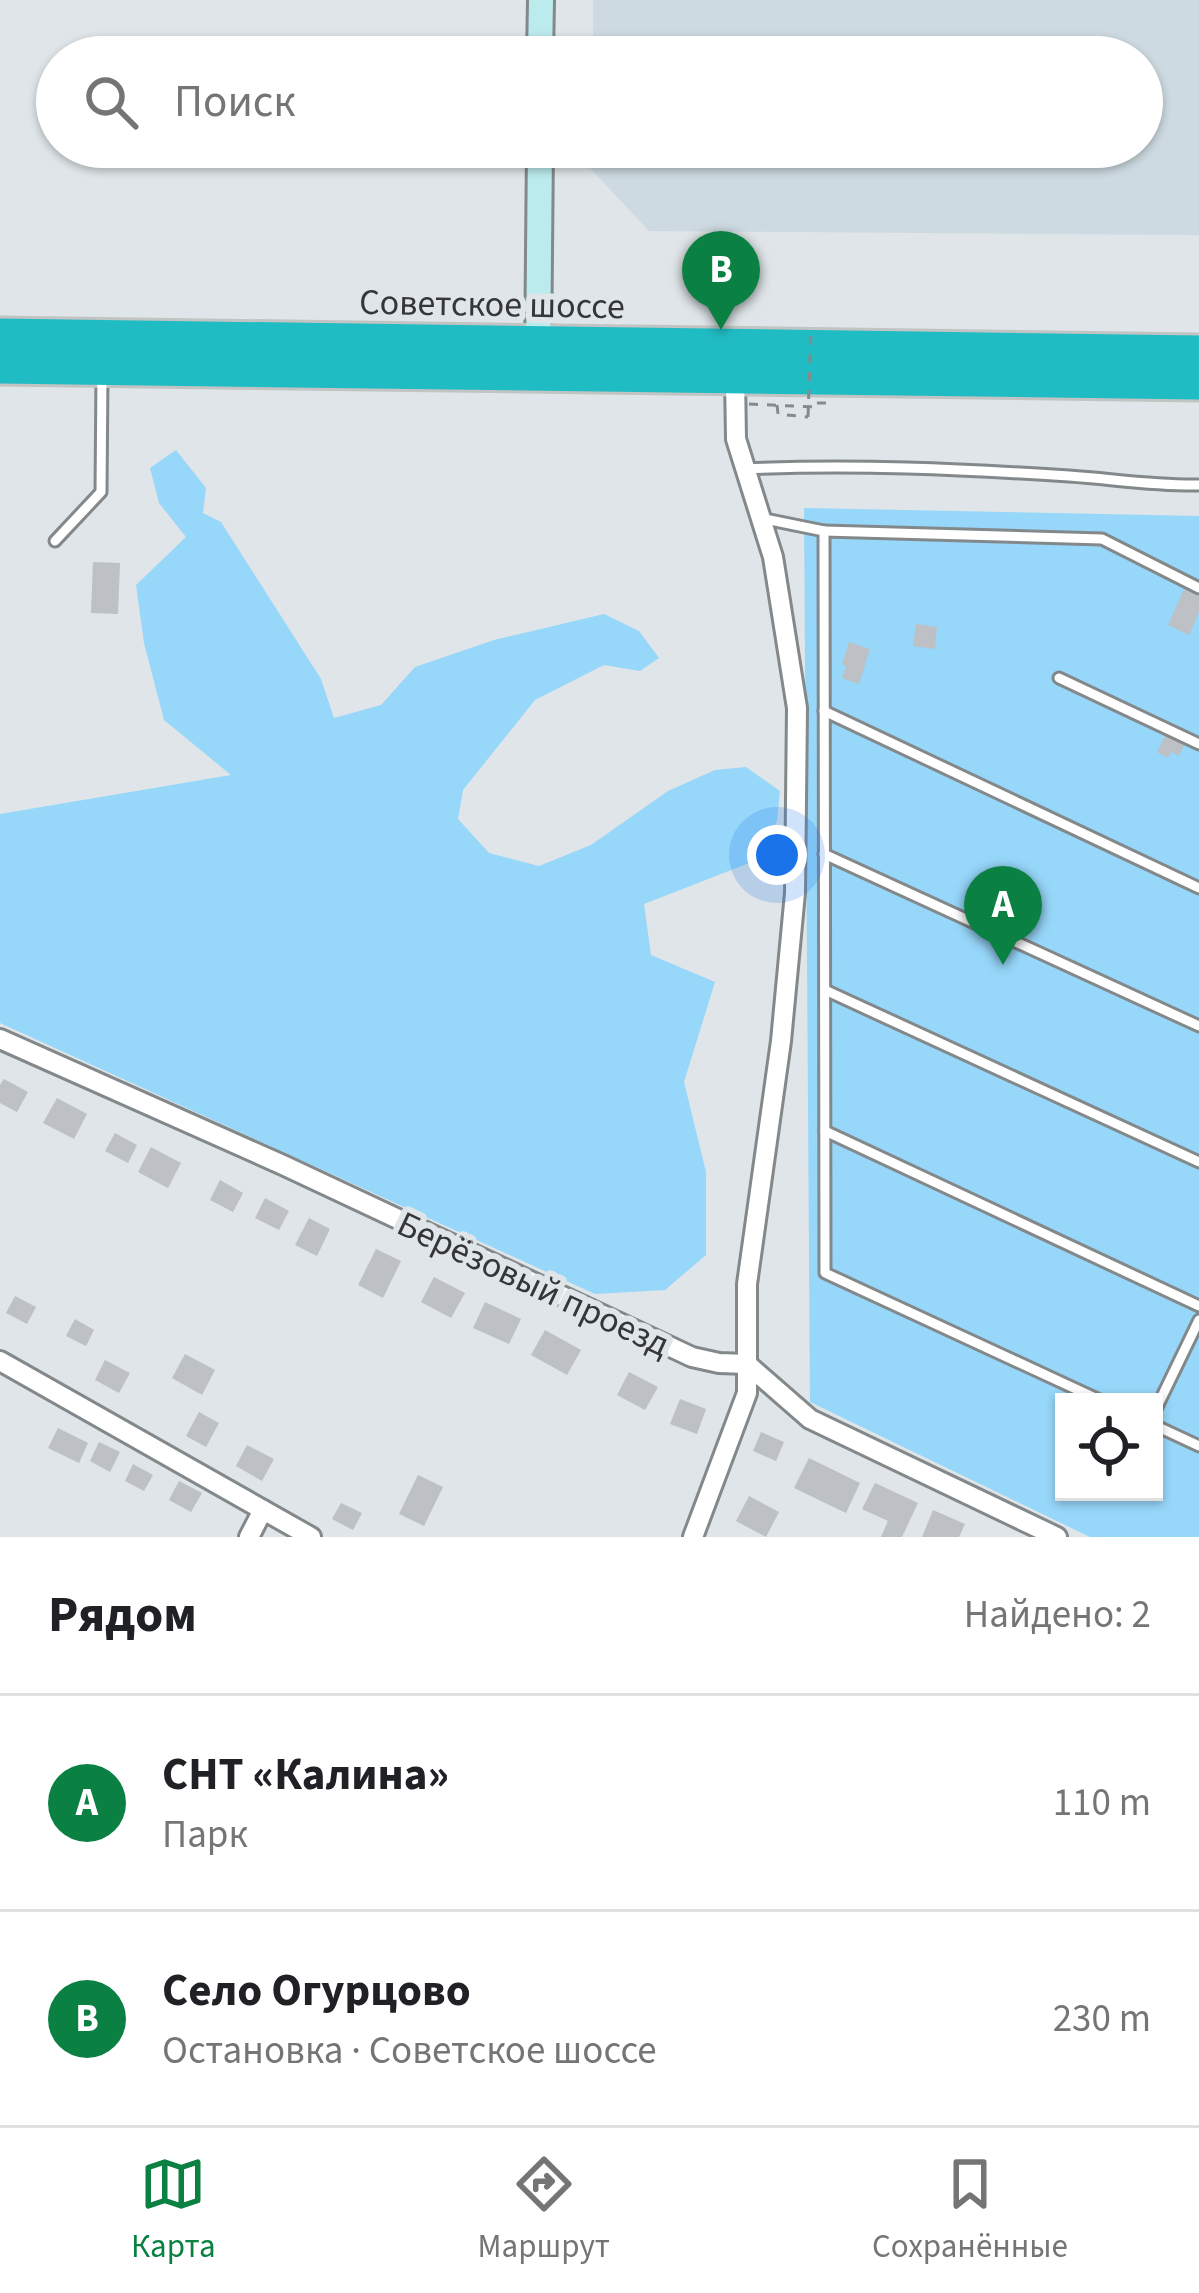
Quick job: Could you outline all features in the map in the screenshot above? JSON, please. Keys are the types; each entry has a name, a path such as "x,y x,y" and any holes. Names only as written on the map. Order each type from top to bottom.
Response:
{"highway":[{"name":"Советское шоссе","path":"0,335 538,358 734,377 1199,383"},
{"name":"Советское шоссе","path":"0,368 1199,352"}],"street":[{"path":"540,36 541,0"},
{"path":"538,358 540,168"},
{"path":"693,1537 747,1393 747,1284 781,1041 795,893 797,708 773,557 736,439 734,377"},
{"name":"Берёзовый проезд","path":"0,1039 283,1165 692,1357 747,1364"},
{"path":"0,1361 311,1537"},
{"path":"747,1364 810,1419 1057,1537"},
{"path":"249,1537 263,1510"}],"lane":[{"path":"55,541 101,492 102,369"},
{"path":"745,469 910,468 1199,485"},
{"path":"760,518 824,531 1102,539 1199,588"},
{"path":"824,531 825,1273 1085,1393"},
{"path":"1059,678 1199,744"},
{"path":"824,711 1199,888"},
{"path":"824,854 1199,1026"},
{"path":"825,990 1199,1162"},
{"path":"825,1131 1199,1306"},
{"path":"1163,1394 1199,1320"},
{"path":"1163,1429 1199,1446"}],"path":[{"path":"777,405 778,414 808,417 811,329"},
{"path":"735,422 743,406 834,403"}],"shaded area":[{"path":"593,0 1199,0 1199,235 649,231 590,168 1163,168 1163,36 593,36"},
{"path":"176,450 206,488 203,513 221,522 321,679 334,718 381,705 415,667 494,640 604,614 639,631 659,658 640,671 604,665 535,700 463,790 458,819 489,853 539,866 591,845 668,791 715,770 746,767 780,791 777,821 757,860 644,904 651,955 715,982 684,1082 706,1172 706,1255 665,1290 595,1294 0,1023 0,814 231,775 164,720 144,643 136,585 186,537 159,503 150,468"},
{"path":"804,508 1199,516 1199,1537 1090,1537 810,1402"}],"building":[{"path":"93,562 120,563 118,614 91,613"},
{"path":"1184,589 1199,596 1199,612 1189,635 1168,625"},
{"path":"916,624 937,627 935,649 913,646"},
{"path":"849,642 870,649 859,684 842,678"},
{"path":"1167,732 1186,741 1179,756 1171,752 1168,758 1157,752"},
{"path":"4,1079 28,1092 17,1112 0,1103"},
{"path":"57,1098 87,1114 74,1139 43,1123"},
{"path":"115,1133 137,1145 128,1163 105,1151"},
{"path":"151,1147 181,1163 168,1188 138,1172"},
{"path":"220,1180 243,1193 233,1212 210,1200"},
{"path":"265,1198 289,1211 279,1230 255,1218"},
{"path":"309,1218 330,1229 317,1256 295,1245"},
{"path":"376,1249 401,1261 383,1298 358,1285"},
{"path":"434,1277 465,1293 451,1318 421,1302"},
{"path":"15,1296 36,1307 27,1324 6,1313"},
{"path":"485,1302 521,1319 509,1344 473,1328"},
{"path":"75,1319 94,1330 86,1346 66,1336"},
{"path":"545,1330 581,1350 567,1375 531,1355"},
{"path":"185,1354 215,1370 202,1395 172,1378"},
{"path":"105,1360 130,1373 119,1393 95,1380"},
{"path":"629,1372 658,1387 645,1410 617,1395"},
{"path":"680,1399 706,1409 697,1434 670,1424"},
{"path":"199,1412 219,1423 206,1447 186,1436"},
{"path":"58,1428 88,1443 79,1463 48,1448"},
{"path":"761,1432 784,1442 776,1461 753,1451"},
{"path":"99,1442 120,1452 110,1472 90,1461"},
{"path":"247,1445 274,1459 262,1481 236,1466"},
{"path":"809,1458 860,1483 846,1513 794,1488"},
{"path":"133,1464 153,1475 144,1491 125,1481"},
{"path":"418,1475 443,1487 424,1526 399,1514"},
{"path":"179,1481 202,1493 191,1512 169,1500"},
{"path":"875,1483 918,1503 902,1537 881,1537 888,1521 862,1509"},
{"path":"749,1496 779,1512 766,1537 736,1521"},
{"path":"341,1503 362,1513 353,1530 332,1519"},
{"path":"933,1510 965,1524 959,1537 922,1537"}],"place":[{"name":"Село Огурцово","path":"721,330"},
{"name":"СНТ «Калина»","path":"1003,965"}]}
